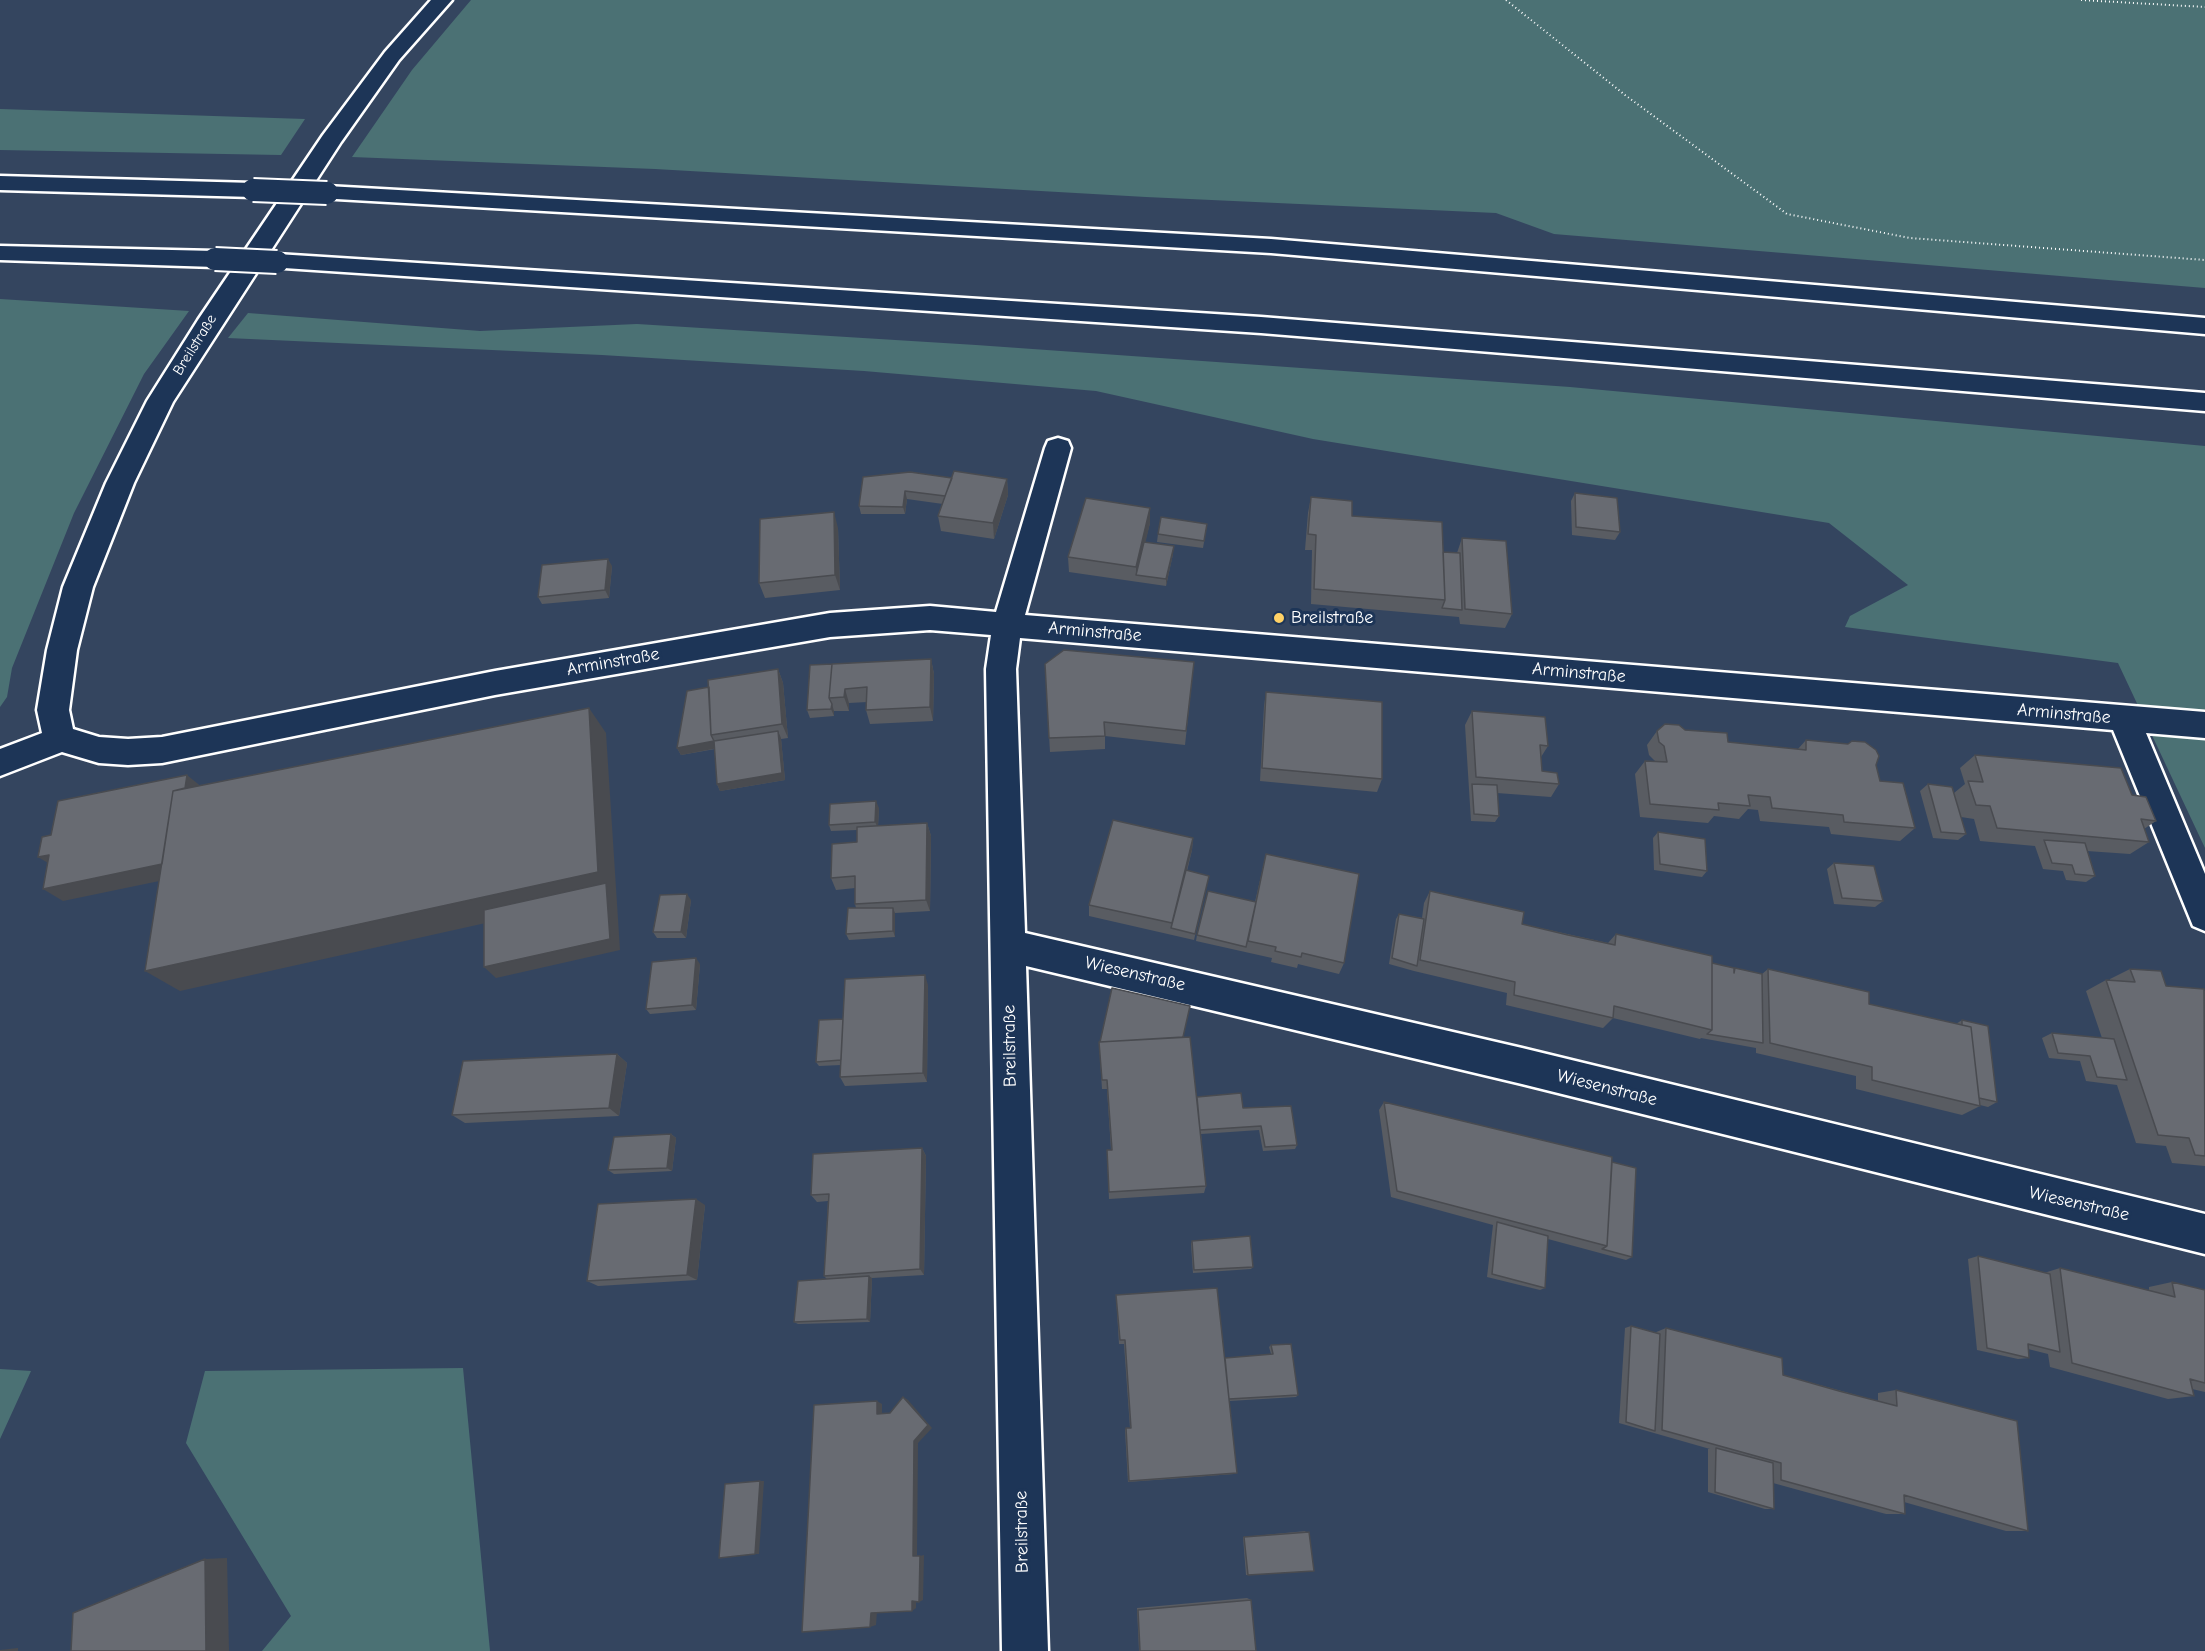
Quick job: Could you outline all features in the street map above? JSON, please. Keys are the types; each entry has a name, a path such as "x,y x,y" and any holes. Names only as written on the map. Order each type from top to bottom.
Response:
{"main road":[{"name":"Breilstraße","path":"61,739 55,725 53,710 62,650 78,587 120,483 160,401 207,326 337,132 392,56 442,0"},
{"path":"0,183 327,193 1270,246 2205,326"},
{"path":"0,253 277,262 1260,325 2205,402"},
{"name":"Breilstraße","path":"1025,1651 1001,669 1007,624 1058,448"},
{"name":"Arminstraße","path":"61,739 99,750 128,752 162,750 495,683 830,624 930,618 2205,725"},
{"path":"2124,719 2205,915"},
{"path":"0,763 61,739"},
{"name":"Wiesenstraße","path":"1008,946 1499,1061 2205,1234"}],"path":[{"path":"1506,0 1625,95 1787,214 1910,238 2205,260"},
{"path":"2081,0 2205,7"}],"green space":[{"path":"471,0 2205,0 2205,288 1554,234 1496,213 1146,197 655,169 352,157 412,70"},
{"path":"0,109 305,119 281,155 0,150"},
{"path":"0,299 189,311 144,374 74,513 12,668 7,697 0,707"},
{"path":"248,313 480,331 637,324 976,345 1570,387 2205,446 2205,848 2118,663 1845,627 1850,616 1908,585 1829,523 1313,439 1096,391 864,371 602,355 228,338"},
{"path":"463,1368 490,1651 262,1651 291,1616 186,1443 205,1371"},
{"path":"0,1369 31,1371 0,1439"}],"building":[{"path":"954,471 1007,479 993,523 938,516"},
{"path":"910,472 952,478 945,496 905,491 903,507 859,506 863,477"},
{"path":"1575,493 1617,498 1620,532 1576,527"},
{"path":"1311,497 1352,501 1352,516 1442,522 1445,600 1314,589 1316,535 1308,534"},
{"path":"1086,498 1150,508 1136,567 1068,557"},
{"path":"834,512 835,575 759,583 760,519"},
{"path":"1161,517 1207,524 1204,541 1158,534"},
{"path":"1462,538 1506,541 1512,614 1465,609"},
{"path":"1144,542 1174,546 1166,579 1136,575"},
{"path":"1443,552 1460,553 1462,610 1442,608 1445,600"},
{"path":"608,559 605,590 538,597 542,565"},
{"path":"1064,650 1194,662 1186,731 1104,722 1105,736 1049,738 1045,664"},
{"path":"931,659 930,707 866,710 867,687 845,689 844,697 829,698 832,664"},
{"path":"832,664 829,698 832,704 831,709 807,710 810,665"},
{"path":"778,669 782,724 711,735 708,680"},
{"path":"709,687 711,735 714,741 677,748 687,691"},
{"path":"1266,692 1382,702 1382,779 1262,768"},
{"path":"589,708 598,872 145,971 173,791"},
{"path":"1472,711 1545,717 1548,746 1540,745 1542,771 1557,773 1559,784 1476,777"},
{"path":"1665,724 1679,725 1685,730 1727,733 1728,742 1806,750 1806,740 1848,744 1852,741 1865,742 1876,750 1879,756 1876,765 1880,781 1903,783 1915,828 1844,822 1843,815 1772,808 1770,797 1748,795 1750,806 1718,803 1719,810 1650,804 1645,761 1667,762 1664,746 1659,742 1657,731"},
{"path":"778,731 782,773 717,784 714,741"},
{"path":"1975,755 2121,768 2132,795 2146,797 2156,821 2141,819 2149,842 1997,828 1990,806 1976,805 1968,781 1983,782"},
{"path":"187,775 185,788 173,791 162,864 43,889 49,855 38,857 42,837 51,835 58,801"},
{"path":"1472,784 1497,785 1499,816 1474,814"},
{"path":"1928,784 1952,787 1966,834 1941,832"},
{"path":"876,801 875,822 829,825 830,804"},
{"path":"1113,820 1193,838 1172,923 1089,905"},
{"path":"927,823 926,900 855,904 855,876 831,878 832,844 857,842 857,827"},
{"path":"1658,832 1705,839 1707,871 1660,864"},
{"path":"2044,840 2085,843 2095,876 2075,874 2072,865 2052,863"},
{"path":"1266,854 1359,874 1344,963 1302,953 1301,957 1275,951 1276,947 1248,941"},
{"path":"1834,863 1874,866 1883,901 1842,898"},
{"path":"1186,870 1209,876 1195,934 1171,928"},
{"path":"606,883 610,939 484,967 484,910"},
{"path":"1208,891 1256,902 1246,947 1197,935"},
{"path":"1430,891 1524,912 1522,924 1568,935 1615,945 1616,934 1712,956 1712,1030 1614,1006 1613,1018 1514,995 1515,982 1420,960"},
{"path":"687,894 681,932 653,932 660,895"},
{"path":"848,908 893,908 893,931 846,934"},
{"path":"1399,914 1424,919 1417,966 1392,958"},
{"path":"696,958 692,1005 646,1009 652,962"},
{"path":"1712,963 1734,968 1734,973 1735,968 1762,974 1763,1043 1707,1034 1712,1030"},
{"path":"1768,969 1869,992 1869,1004 1971,1027 1980,1106 1872,1080 1872,1067 1770,1043"},
{"path":"2130,969 2161,971 2166,986 2204,989 2205,1156 2195,1155 2189,1138 2158,1135 2106,980 2135,982"},
{"path":"925,975 923,1073 840,1077 845,979"},
{"path":"1112,988 1190,1006 1183,1037 1100,1042"},
{"path":"843,1019 841,1060 816,1062 819,1020"},
{"path":"1962,1020 1988,1026 1997,1102 1979,1098 1971,1027 1962,1025"},
{"path":"2052,1033 2114,1039 2127,1080 2097,1077 2090,1056 2058,1053"},
{"path":"1190,1037 1206,1186 1109,1192 1107,1150 1112,1150 1107,1080 1102,1080 1099,1042"},
{"path":"617,1054 609,1108 452,1115 463,1061"},
{"path":"1241,1093 1243,1108 1291,1106 1297,1145 1265,1147 1261,1126 1200,1130 1197,1097"},
{"path":"1384,1102 1612,1157 1607,1246 1397,1191"},
{"path":"671,1134 667,1168 608,1170 614,1137"},
{"path":"922,1148 920,1269 824,1276 829,1194 811,1195 813,1154"},
{"path":"1612,1162 1636,1168 1632,1257 1602,1249 1607,1246"},
{"path":"696,1199 687,1275 587,1281 598,1204"},
{"path":"1497,1222 1548,1236 1545,1288 1492,1274"},
{"path":"1250,1236 1253,1267 1194,1270 1192,1241"},
{"path":"1978,1256 2050,1274 2060,1352 2028,1344 2029,1358 1987,1348"},
{"path":"2060,1268 2175,1297 2172,1282 2205,1290 2205,1383 2190,1379 2194,1396 2072,1363"},
{"path":"869,1276 867,1319 794,1322 798,1281"},
{"path":"1217,1288 1237,1473 1129,1481 1126,1428 1131,1428 1125,1340 1120,1340 1116,1295"},
{"path":"1631,1326 1660,1334 1655,1431 1626,1422"},
{"path":"1666,1328 1782,1358 1783,1375 1839,1391 1897,1406 1896,1390 2017,1421 2028,1531 1904,1495 1905,1514 1781,1480 1781,1463 1662,1430"},
{"path":"1291,1344 1298,1395 1229,1399 1225,1358 1273,1354 1271,1345"},
{"path":"903,1397 928,1425 914,1441 913,1556 920,1556 919,1602 912,1601 912,1611 871,1613 870,1627 802,1632 814,1405 877,1401 877,1414 890,1413"},
{"path":"1716,1448 1773,1463 1774,1509 1715,1492"},
{"path":"760,1481 755,1554 719,1558 725,1484"},
{"path":"1309,1532 1314,1571 1248,1575 1244,1537"},
{"path":"205,1559 206,1651 71,1651 73,1613"},
{"path":"1251,1600 1256,1651 1140,1651 1138,1610"}],"place":[{"name":"Breilstraße","path":"1279,618"}]}
